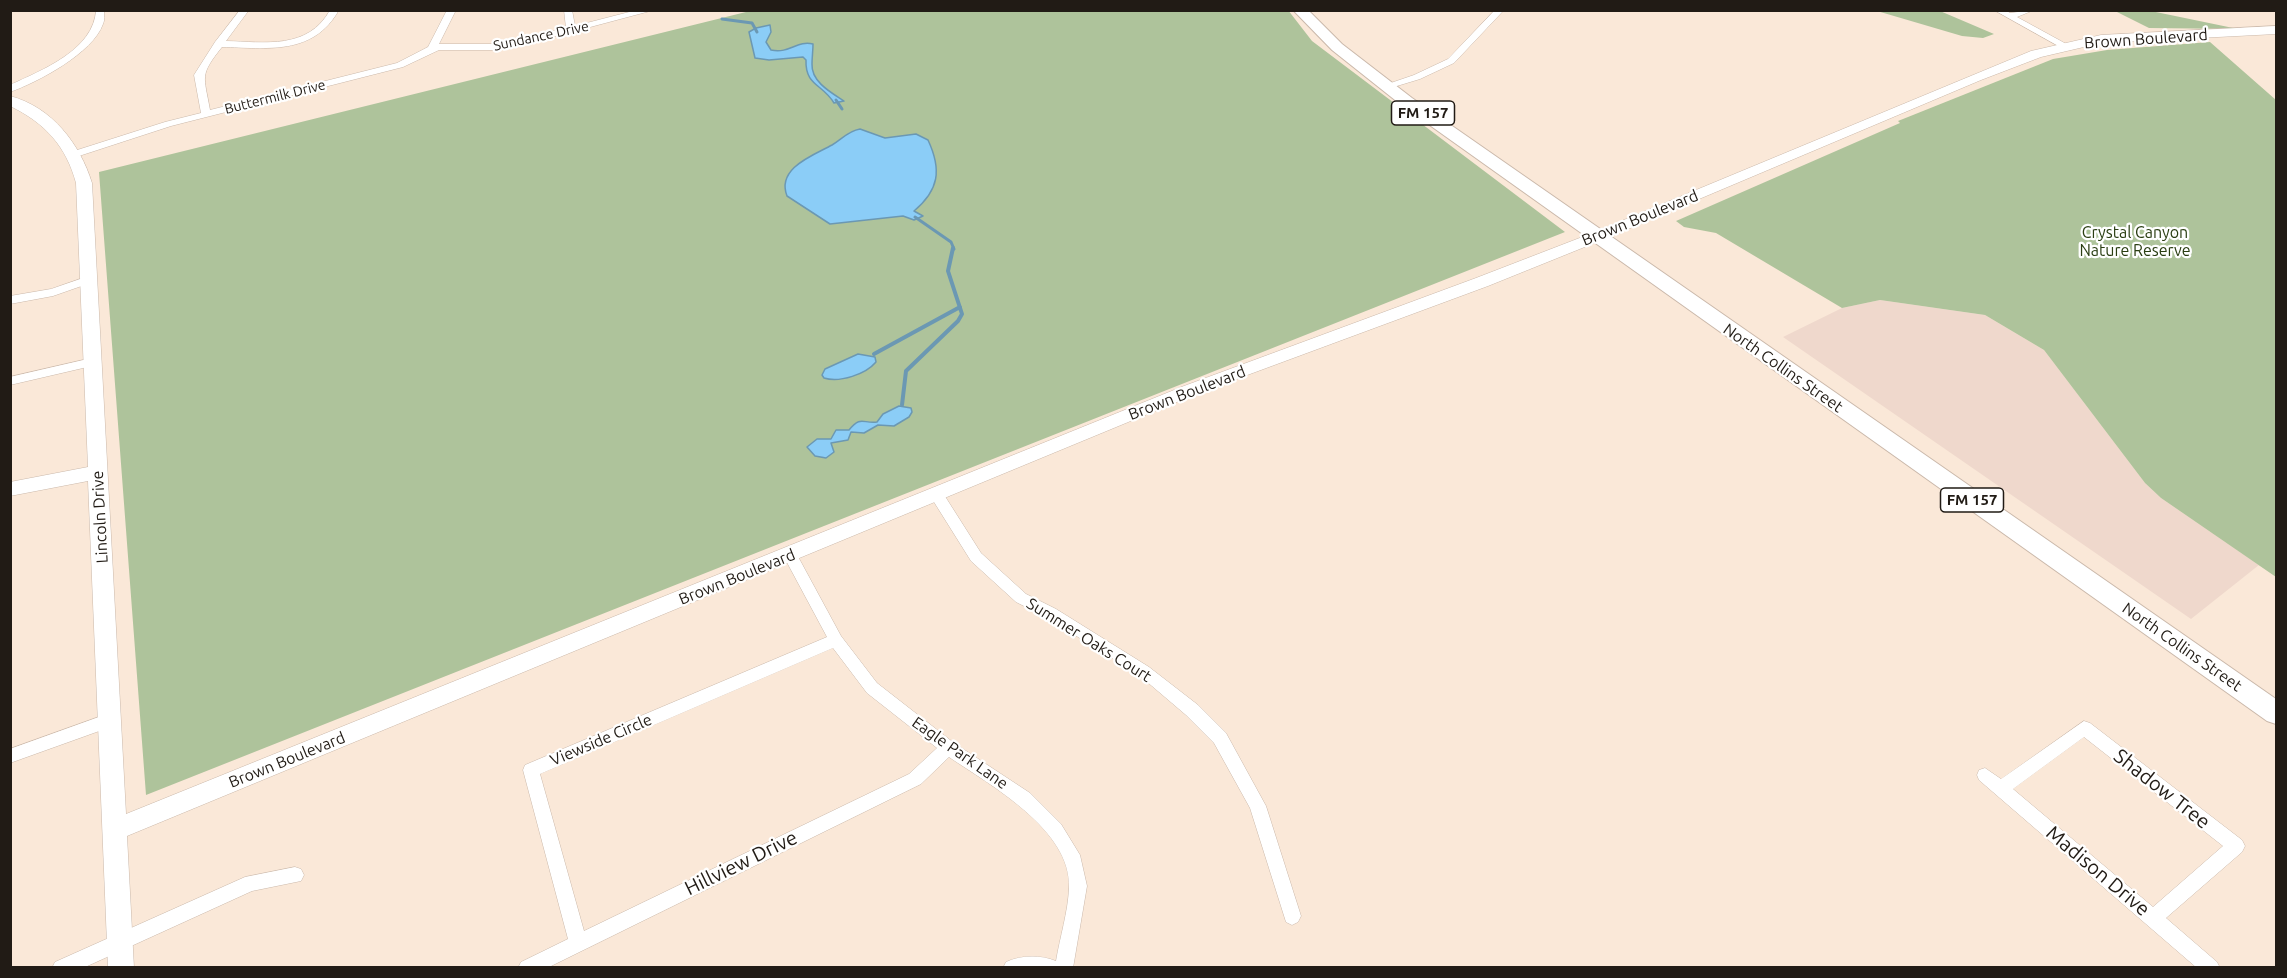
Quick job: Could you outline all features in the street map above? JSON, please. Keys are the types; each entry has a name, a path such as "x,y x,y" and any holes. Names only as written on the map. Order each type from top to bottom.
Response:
{"main road":[{"name":"North Collins Street","path":"1300,10 1314,27 1340,50 1596,237 2277,713"}],"street":[{"path":"10,89 58,64 92,38 100,25 100,10"},
{"path":"206,114 199,75 204,64 244,10"},
{"path":"218,44 285,44 302,40 322,30 335,10"},
{"path":"432,49 452,10"},
{"path":"568,10 571,30"},
{"name":"Sundance Drive","path":"432,49 438,47 493,47 650,10"},
{"path":"1387,86 1417,77 1451,61 1500,10"},
{"path":"1998,10 2065,46"},
{"path":"2010,16 2030,10"},
{"name":"Brown Boulevard","path":"115,830 1190,390 1596,237 1882,118 1976,76 2065,46 2121,38 2277,30"},
{"name":"Buttermilk Drive","path":"75,154 206,114 392,68 432,49"},
{"name":"Lincoln Drive","path":"10,100 58,131 75,154 84,183 121,968"},
{"path":"10,300 52,292 89,280"},
{"path":"10,381 92,362"},
{"path":"10,489 98,472"},
{"name":"Summer Oaks Court","path":"936,494 975,557 1021,598 1051,613 1144,671 1192,710 1220,738 1258,806 1292,916"},
{"name":"Eagle Park Lane","path":"790,555 836,640 872,688 948,748 1024,798 1055,829 1071,855 1078,886 1064,968"},
{"name":"Viewside Circle","path":"578,942 531,770 836,640"},
{"path":"10,756 110,720"},
{"name":"Shadow Tree","path":"2001,788 2084,728 2236,846 2153,918"},
{"name":"Hillview Drive","path":"527,968 915,779 948,748"},
{"name":"Madison Drive","path":"1985,775 2211,968"},
{"path":"61,968 251,883 295,875"},
{"path":"1012,968 1042,965 1052,968"}],"shaded area":[{"path":"1880,300 1985,315 2044,350 2145,483 2161,498 2259,565 2191,619 1783,337 1842,308"}],"green space":[{"path":"1288,10 1312,41 1565,232 146,795 99,172 750,11"},
{"path":"1877,11 1940,11 1994,34 1983,38 1962,36"},
{"path":"2115,11 2151,11 2238,29 2149,28"},
{"name":"Crystal Canyon Nature Reserve","path":"2210,42 2276,100 2276,577 2161,498 2145,483 2044,350 1985,315 1880,300 1842,308 1716,233 1684,227 1676,221 1900,123 1898,121 2053,59 2107,50"}],"water":[{"path":"770,25 771,32 766,42 771,50 778,51 807,43 813,44 812,64 815,76 828,91 844,101 834,103 812,80 808,75 806,60 803,57 769,60 755,58 749,32"},
{"path":"860,129 885,138 916,134 928,140 935,161 936,179 929,195 914,211 923,216 914,220 903,216 830,224 787,196 785,186 792,170 807,158"},
{"path":"858,354 875,357 876,362 866,370 845,378 830,379 822,375 825,369"},
{"path":"899,406 911,408 912,412 909,417 894,426 878,425 864,433 851,432 848,440 831,443 834,452 826,458 815,456 807,447 817,439 831,439 836,430 849,430 859,421 877,422 883,414"}],"waterway":[{"path":"722,19 752,23 757,32"},
{"path":"836,100 842,109"},
{"path":"915,217 951,242 954,249"},
{"path":"953,248 948,271 960,307"},
{"path":"874,354 960,307"},
{"path":"902,405 906,371 958,321 962,314 960,307"}]}
